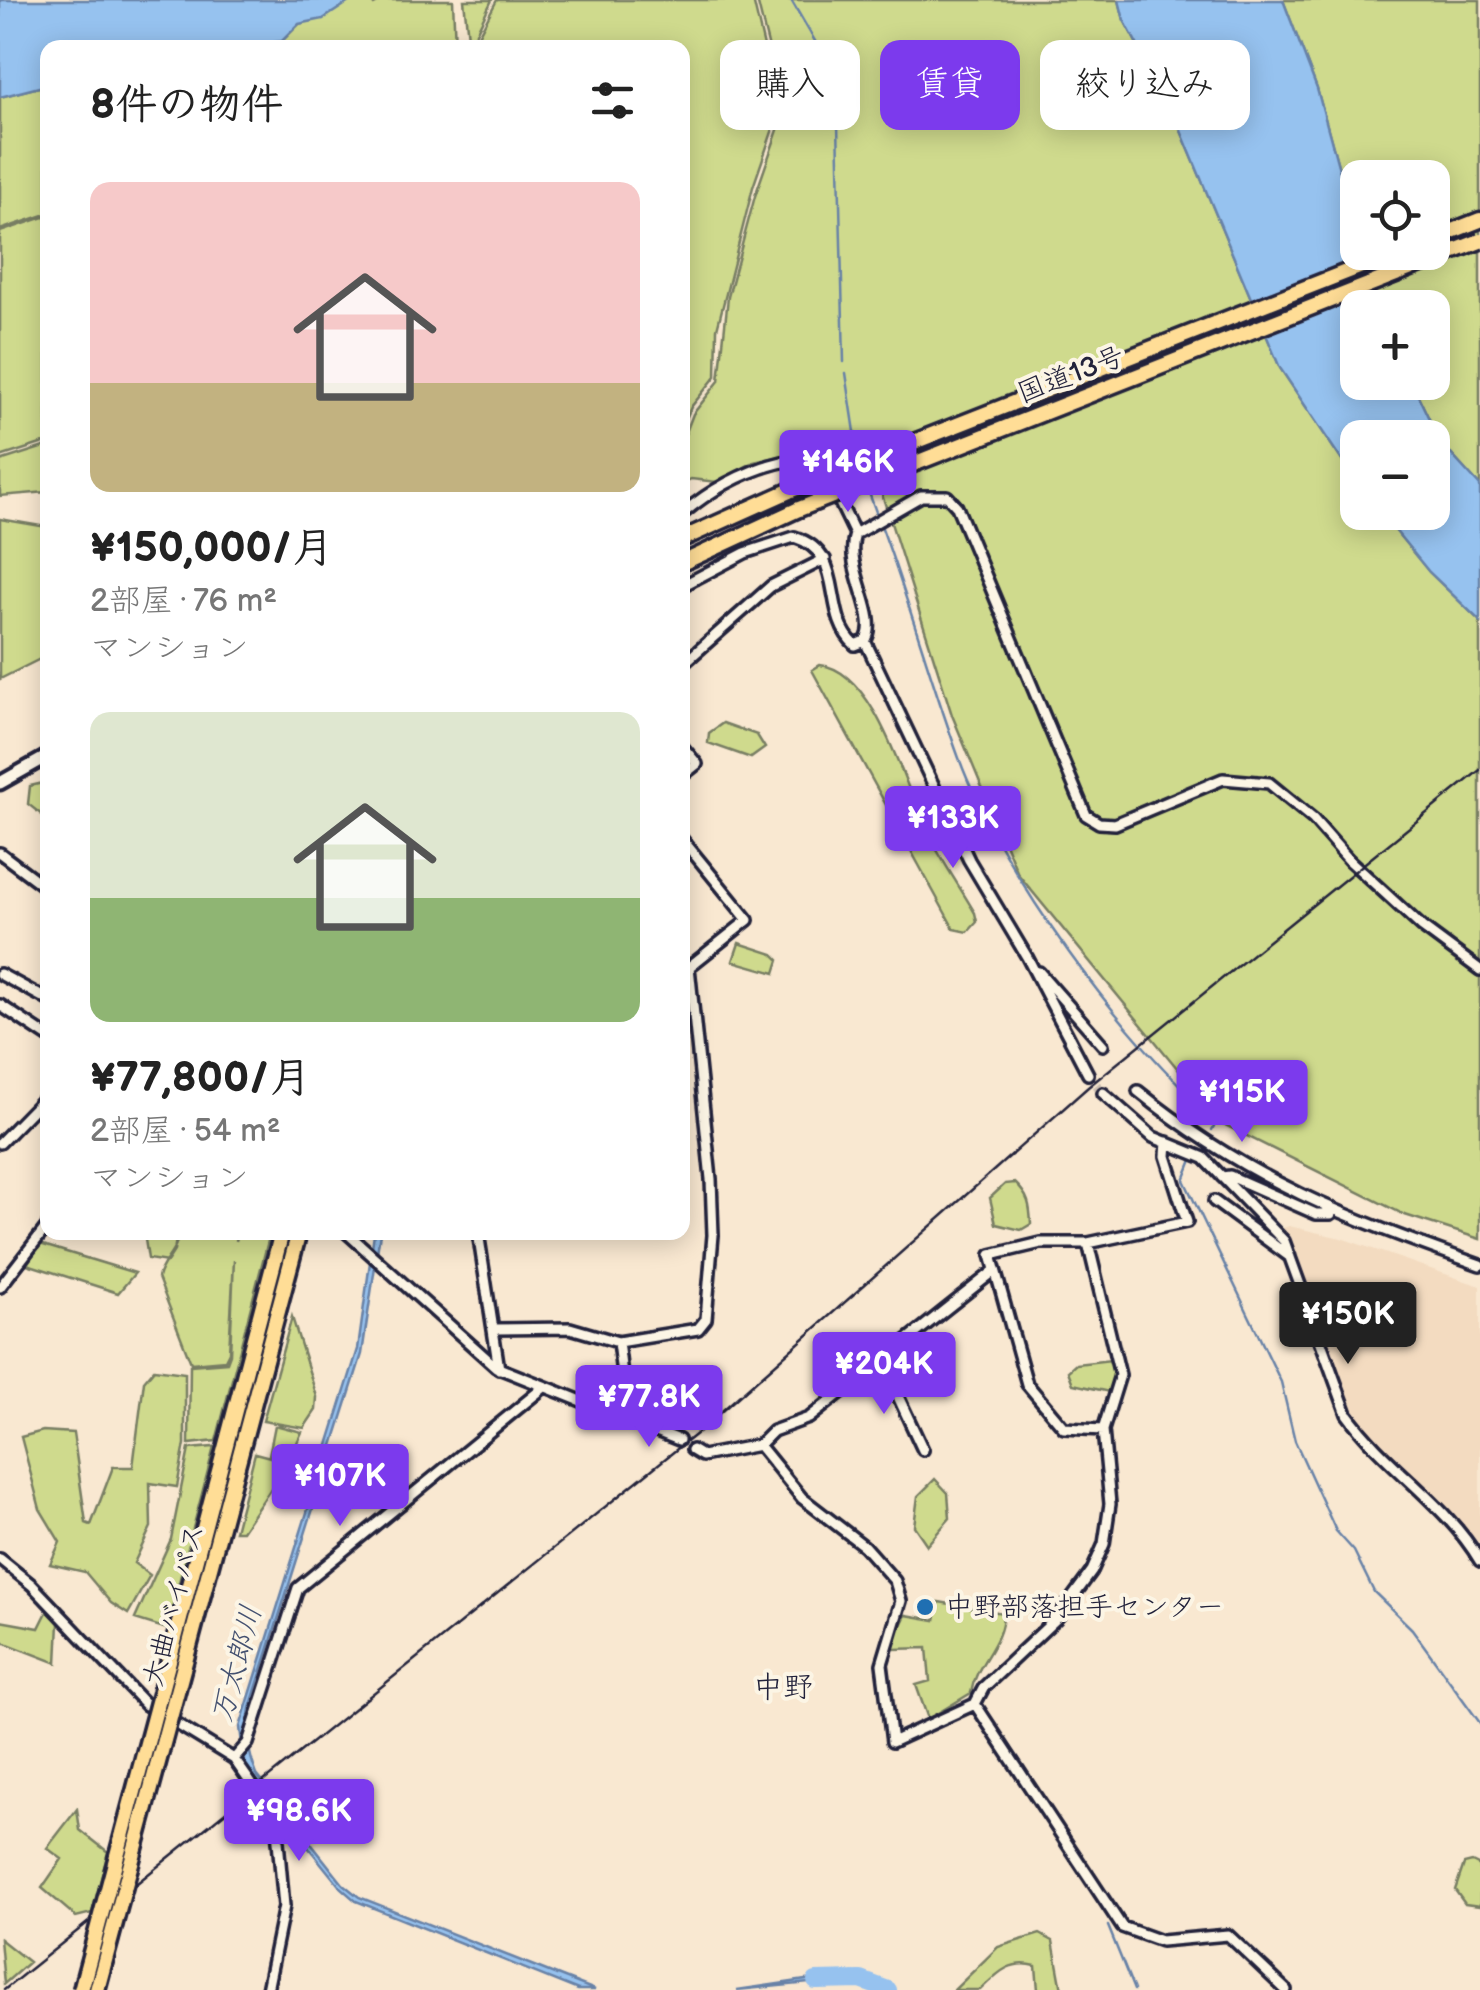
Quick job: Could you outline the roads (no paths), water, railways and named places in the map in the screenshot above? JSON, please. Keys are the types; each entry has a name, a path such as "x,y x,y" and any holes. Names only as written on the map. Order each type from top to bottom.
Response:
{"highway":[{"path":"1450,232 1480,220"},
{"name":"国道13号","path":"690,558 798,509 1480,241"},
{"name":"国道13号","path":"690,535 789,490 1351,270"},
{"name":"大曲バイパス","path":"96,1990 280,1240"},
{"name":"大曲バイパス","path":"81,1990 297,1240"}],"street":[{"path":"690,507 708,492 760,467 786,462 840,503 855,534"},
{"path":"1088,1074 1032,967 968,860 865,641 871,624 850,549 855,534 921,496 952,498 1086,815 1099,823 1115,824 1223,779 1269,783 1313,819 1348,860 1422,927 1480,970"},
{"path":"690,582 784,538 806,540 832,574 837,622 854,645 865,641"},
{"path":"690,658 770,586 825,560"},
{"path":"0,784 40,761"},
{"path":"690,849 748,920 690,966"},
{"path":"0,853 40,883"},
{"path":"1032,967 1103,1045"},
{"path":"0,974 40,996"},
{"path":"493,1329 570,1328 618,1342 698,1330 706,1319 713,1208 690,977"},
{"path":"0,1005 40,1032"},
{"path":"1138,1092 1233,1162 1336,1214 1480,1264"},
{"path":"1103,1093 1136,1126 1204,1158 1274,1226 1290,1256 1347,1414 1362,1434 1444,1514 1480,1561"},
{"path":"0,1143 40,1102"},
{"path":"1103,1430 1064,1428 1027,1384 991,1255 1041,1243 1088,1243 1187,1222 1166,1156 1168,1142"},
{"path":"1222,1177 1230,1176 1316,1214 1336,1214"},
{"path":"1214,1201 1290,1256"},
{"path":"0,1287 40,1235"},
{"path":"354,1240 499,1369 679,1440"},
{"path":"479,1240 499,1369"},
{"path":"994,1271 810,1418 760,1439 760,1445 802,1498 864,1546 896,1582 901,1601 882,1664 892,1742 974,1704 984,1688 1058,1617 1092,1572 1104,1544 1110,1504 1103,1430 1120,1375 1088,1243"},
{"path":"618,1342 628,1423"},
{"path":"882,1362 923,1450"},
{"path":"237,1756 248,1742 298,1588 543,1388"},
{"path":"692,1450 702,1456 760,1445"},
{"path":"0,1559 25,1578 146,1704 237,1756 276,1820 284,1906 266,1990"},
{"path":"974,1704 1122,1927 1161,1941 1228,1935 1286,1990"}],"water":[{"path":"0,0 352,0 323,19 299,24 283,40 40,40 40,87 0,97"},
{"path":"1119,0 1283,0 1317,89 1340,173 1340,270 1367,270 1373,290 1340,290 1340,400 1420,400 1430,420 1340,420 1340,458 1280,368 1181,130 1250,130 1250,40 1135,40"},
{"path":"1450,453 1480,486 1480,621 1429,572 1395,530 1450,530"},
{"path":"373,1240 379,1240 362,1354 250,1708 248,1734 257,1775 343,1884 359,1897 595,1990 578,1990 356,1901 341,1888 254,1780 244,1762 240,1727 358,1349"},
{"path":"840,1975 841,1980 737,1990"}],"waterway":[{"path":"791,0 826,60 838,124 844,362"},
{"path":"846,373 859,458"},
{"path":"868,490 876,512"},
{"path":"882,528 959,758 1004,852 1106,1001 1143,1046 1217,1120 1212,1130"},
{"path":"1192,1160 1184,1180 1281,1382 1295,1441 1336,1531 1354,1551 1374,1592 1412,1629 1480,1723"},
{"path":"1108,1926 1134,1990"},
{"name":"万太郎川","path":"816,1981 861,1980 888,1990"}],"tunnel":[{"path":"1088,1074 1103,1093"}],"railway":[{"path":"4,1990 697,1433 1088,1087 1480,770"}],"place":[{"name":"中野部落担手センター","path":"925,1607"}],"district":[{"name":"中野","path":"783,1688"}]}
